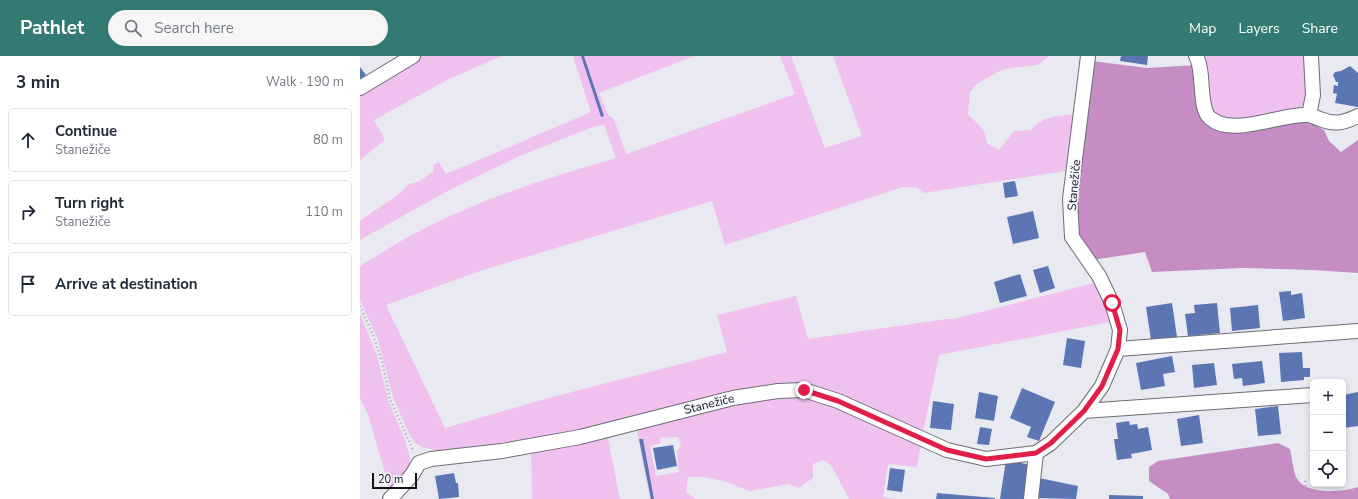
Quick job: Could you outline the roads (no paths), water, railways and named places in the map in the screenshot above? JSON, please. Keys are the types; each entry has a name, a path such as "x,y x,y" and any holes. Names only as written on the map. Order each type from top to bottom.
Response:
{"street":[{"path":"360,88 413,56"},
{"name":"Stanežiče","path":"390,499 412,475 419,463 431,459 502,451 580,437 733,398 778,390 804,390 838,401 954,451 986,459 1036,453 1051,443 1084,411 1102,386 1118,349 1120,330 1112,303 1099,276 1072,237 1070,198 1088,56"},
{"path":"1196,56 1201,70 1204,106 1209,117 1224,126 1309,115 1331,123 1341,123 1358,116"},
{"path":"1309,115 1313,95 1311,56"},
{"path":"1118,349 1358,331"},
{"path":"1084,411 1310,395"},
{"path":"1031,499 1036,453"}]}
